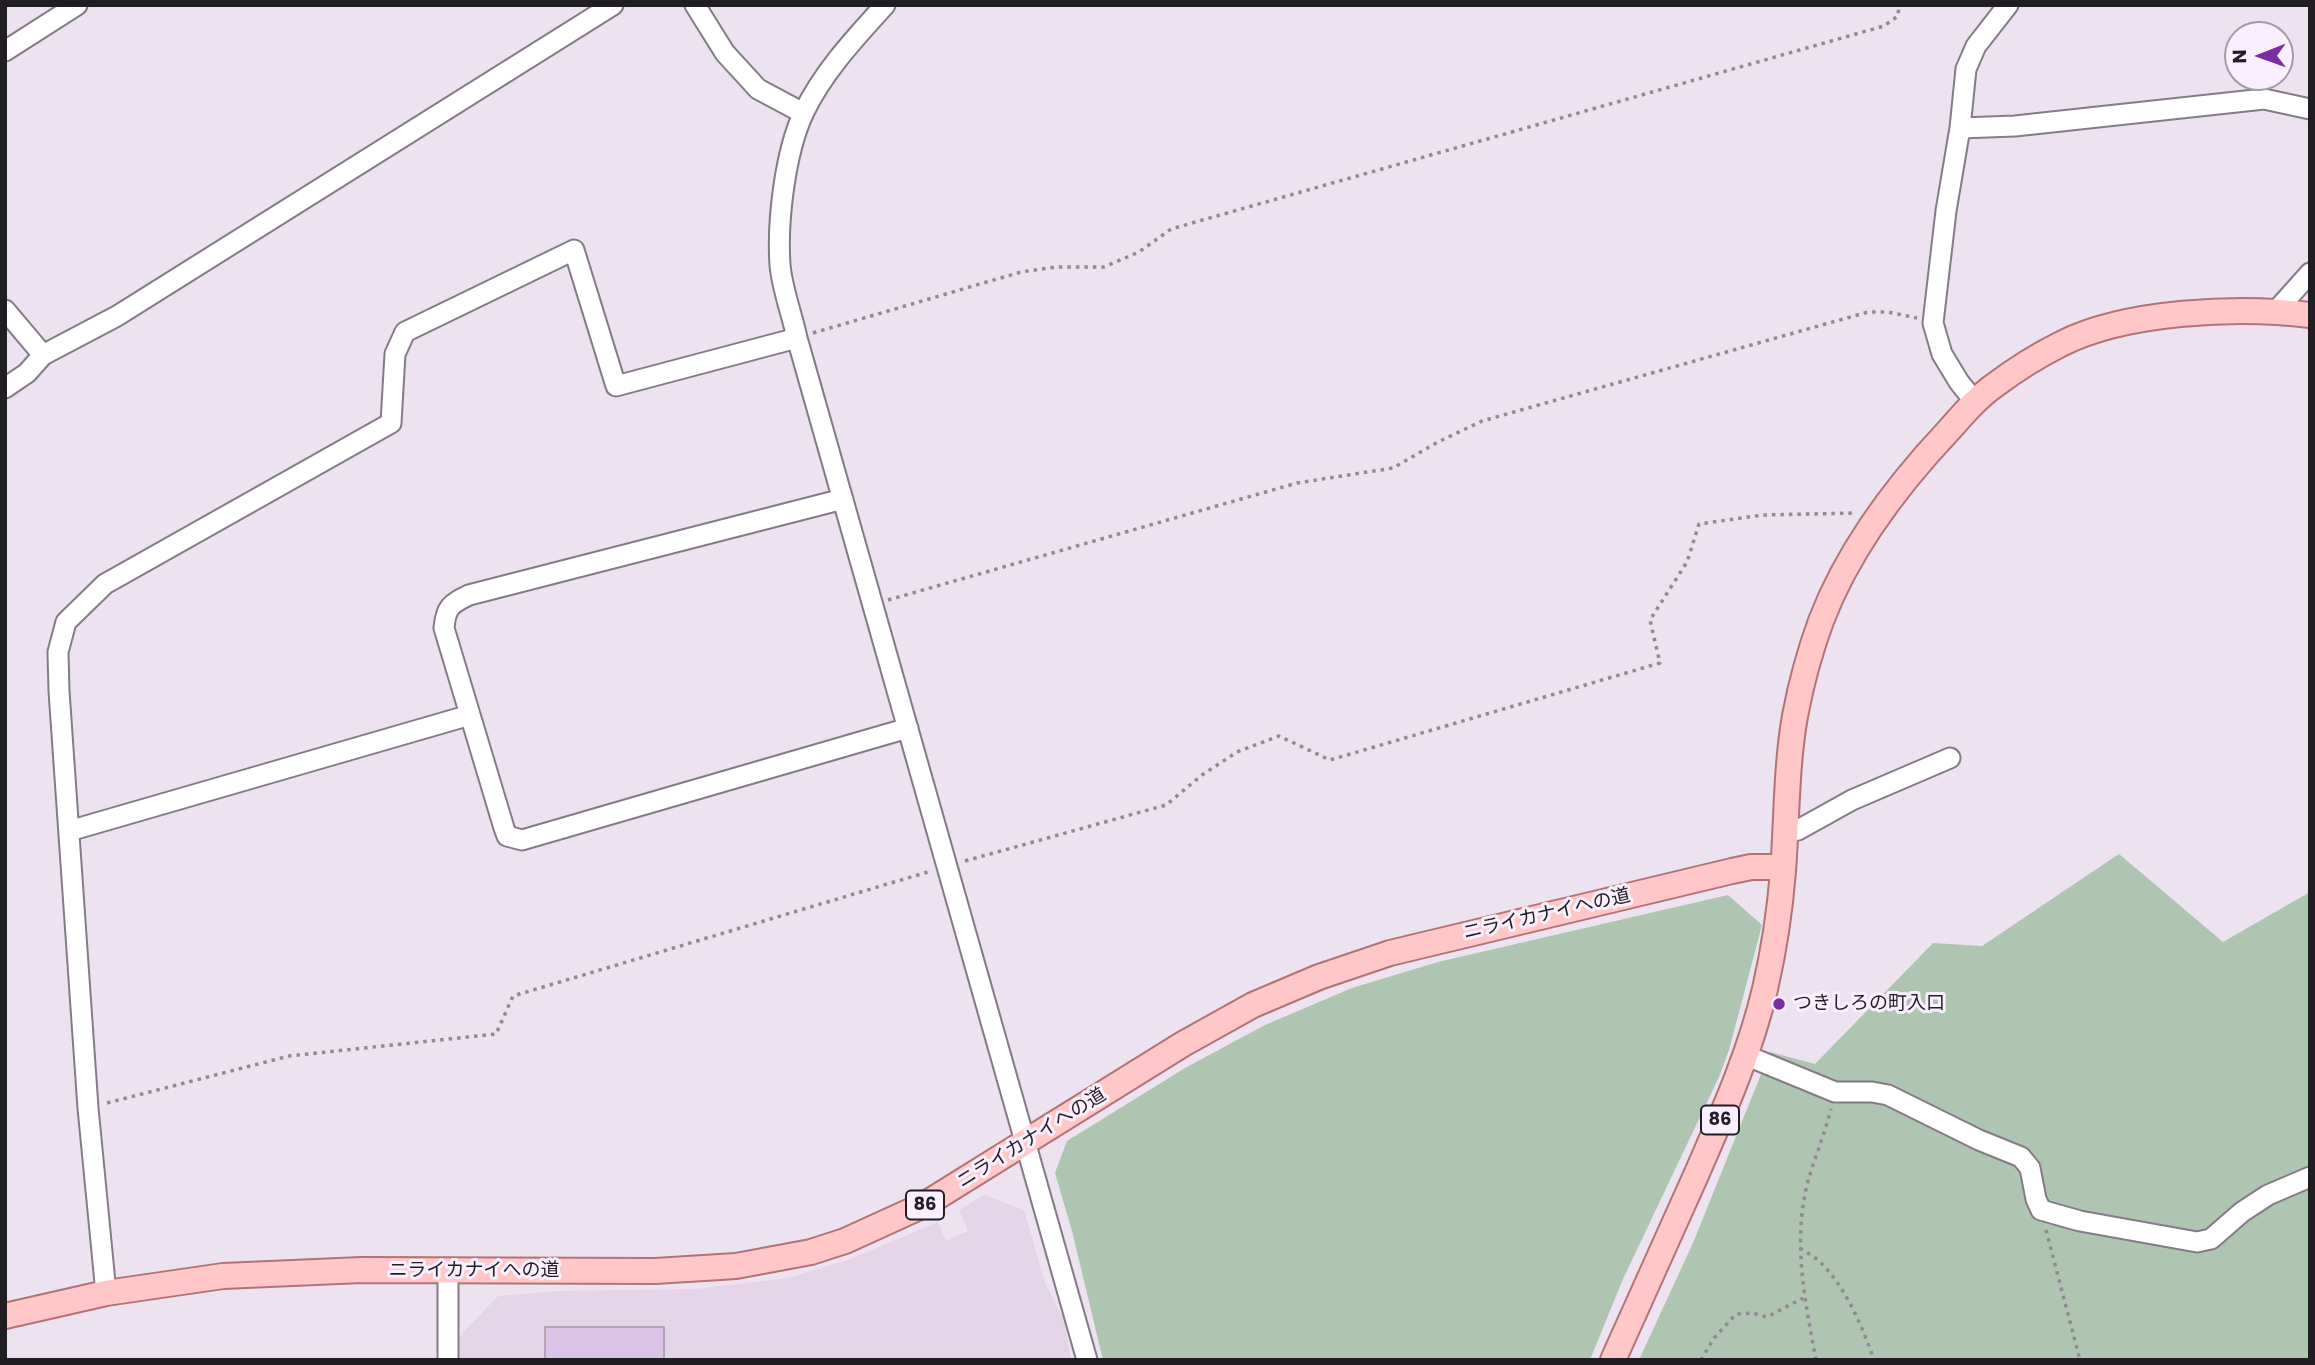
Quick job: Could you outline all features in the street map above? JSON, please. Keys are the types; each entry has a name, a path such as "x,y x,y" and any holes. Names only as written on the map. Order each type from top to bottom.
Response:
{"main road":[{"path":"1783,867 1795,718 1814,645 1835,589 1849,562 1912,472 1975,402 1996,384 2062,343 2103,328 2150,318 2241,310 2277,311 2310,316"},
{"name":"ニライカナイへの道","path":"5,1316 106,1293 223,1276 362,1270 655,1271 736,1266 775,1260 845,1241 924,1205 1183,1044 1253,1005 1319,977 1390,953 1732,871 1751,867 1783,867"},
{"name":"86","path":"1613,1360 1723,1115 1745,1055 1765,989 1780,902 1783,867"}],"street":[{"path":"5,51 78,5"},
{"path":"5,388 27,373 43,355 117,316 613,5"},
{"path":"695,5 725,53 758,89 803,113"},
{"path":"885,5 830,69 803,113 790,156 782,198 780,266 797,338 1087,1360"},
{"path":"1975,402 1942,354 1933,323 1966,69 1976,46 2008,5"},
{"path":"1960,128 2015,125 2264,99 2310,108"},
{"path":"106,1293 88,1108 59,691 58,652 66,622 105,584 391,423 395,354 405,332 574,250 616,386 797,338"},
{"path":"2277,311 2310,273"},
{"path":"5,310 43,355"},
{"path":"843,499 469,595 451,604 445,616 444,628 507,836 522,840 908,728"},
{"path":"69,831 470,715"},
{"path":"1785,832 1798,830 1852,800 1950,758"},
{"path":"1745,1055 1835,1092 1888,1095 1979,1140 2021,1157 2031,1168 2036,1199 2041,1210 2080,1220 2197,1242 2211,1239 2242,1212 2268,1195 2310,1177"},
{"path":"448,1271 448,1360"}],"path":[{"path":"797,338 1021,272 1055,267 1104,267 1139,252 1171,229 1884,26 1898,16 1899,5"},
{"path":"873,604 1297,483 1393,468 1482,421 1867,312 1910,315 1933,323"},
{"path":"88,1108 289,1056 496,1034 513,996 947,866 1166,804 1237,752 1279,736 1330,760 1660,663 1650,620 1687,562 1699,524 1763,515 1882,513"},
{"path":"1816,1360 1803,1298 1800,1248 1808,1183 1835,1092"},
{"path":"2041,1210 2080,1360"},
{"path":"1800,1248 1821,1262 1830,1273 1861,1322 1874,1360"},
{"path":"1701,1360 1714,1338 1736,1314 1752,1313 1768,1317 1803,1298"}],"shaded area":[{"path":"984,1195 1024,1210 1045,1283 1064,1319 1071,1360 458,1360 458,1338 498,1296 560,1291 696,1289 788,1278 848,1260 938,1222 946,1241 968,1231 959,1210"}],"green space":[{"path":"2119,854 2223,942 2310,892 2310,1360 1639,1360 1693,1243 1770,1052 1815,1064 1933,943 1982,946"},
{"path":"1728,895 1762,925 1729,1050 1719,1077 1623,1279 1590,1360 1103,1360 1055,1173 1067,1141 1185,1068 1265,1025 1352,988 1438,962"}],"building":[{"path":"545,1327 664,1327 664,1360 545,1360"}],"place":[{"name":"つきしろの町入口","path":"1779,1004"}]}
